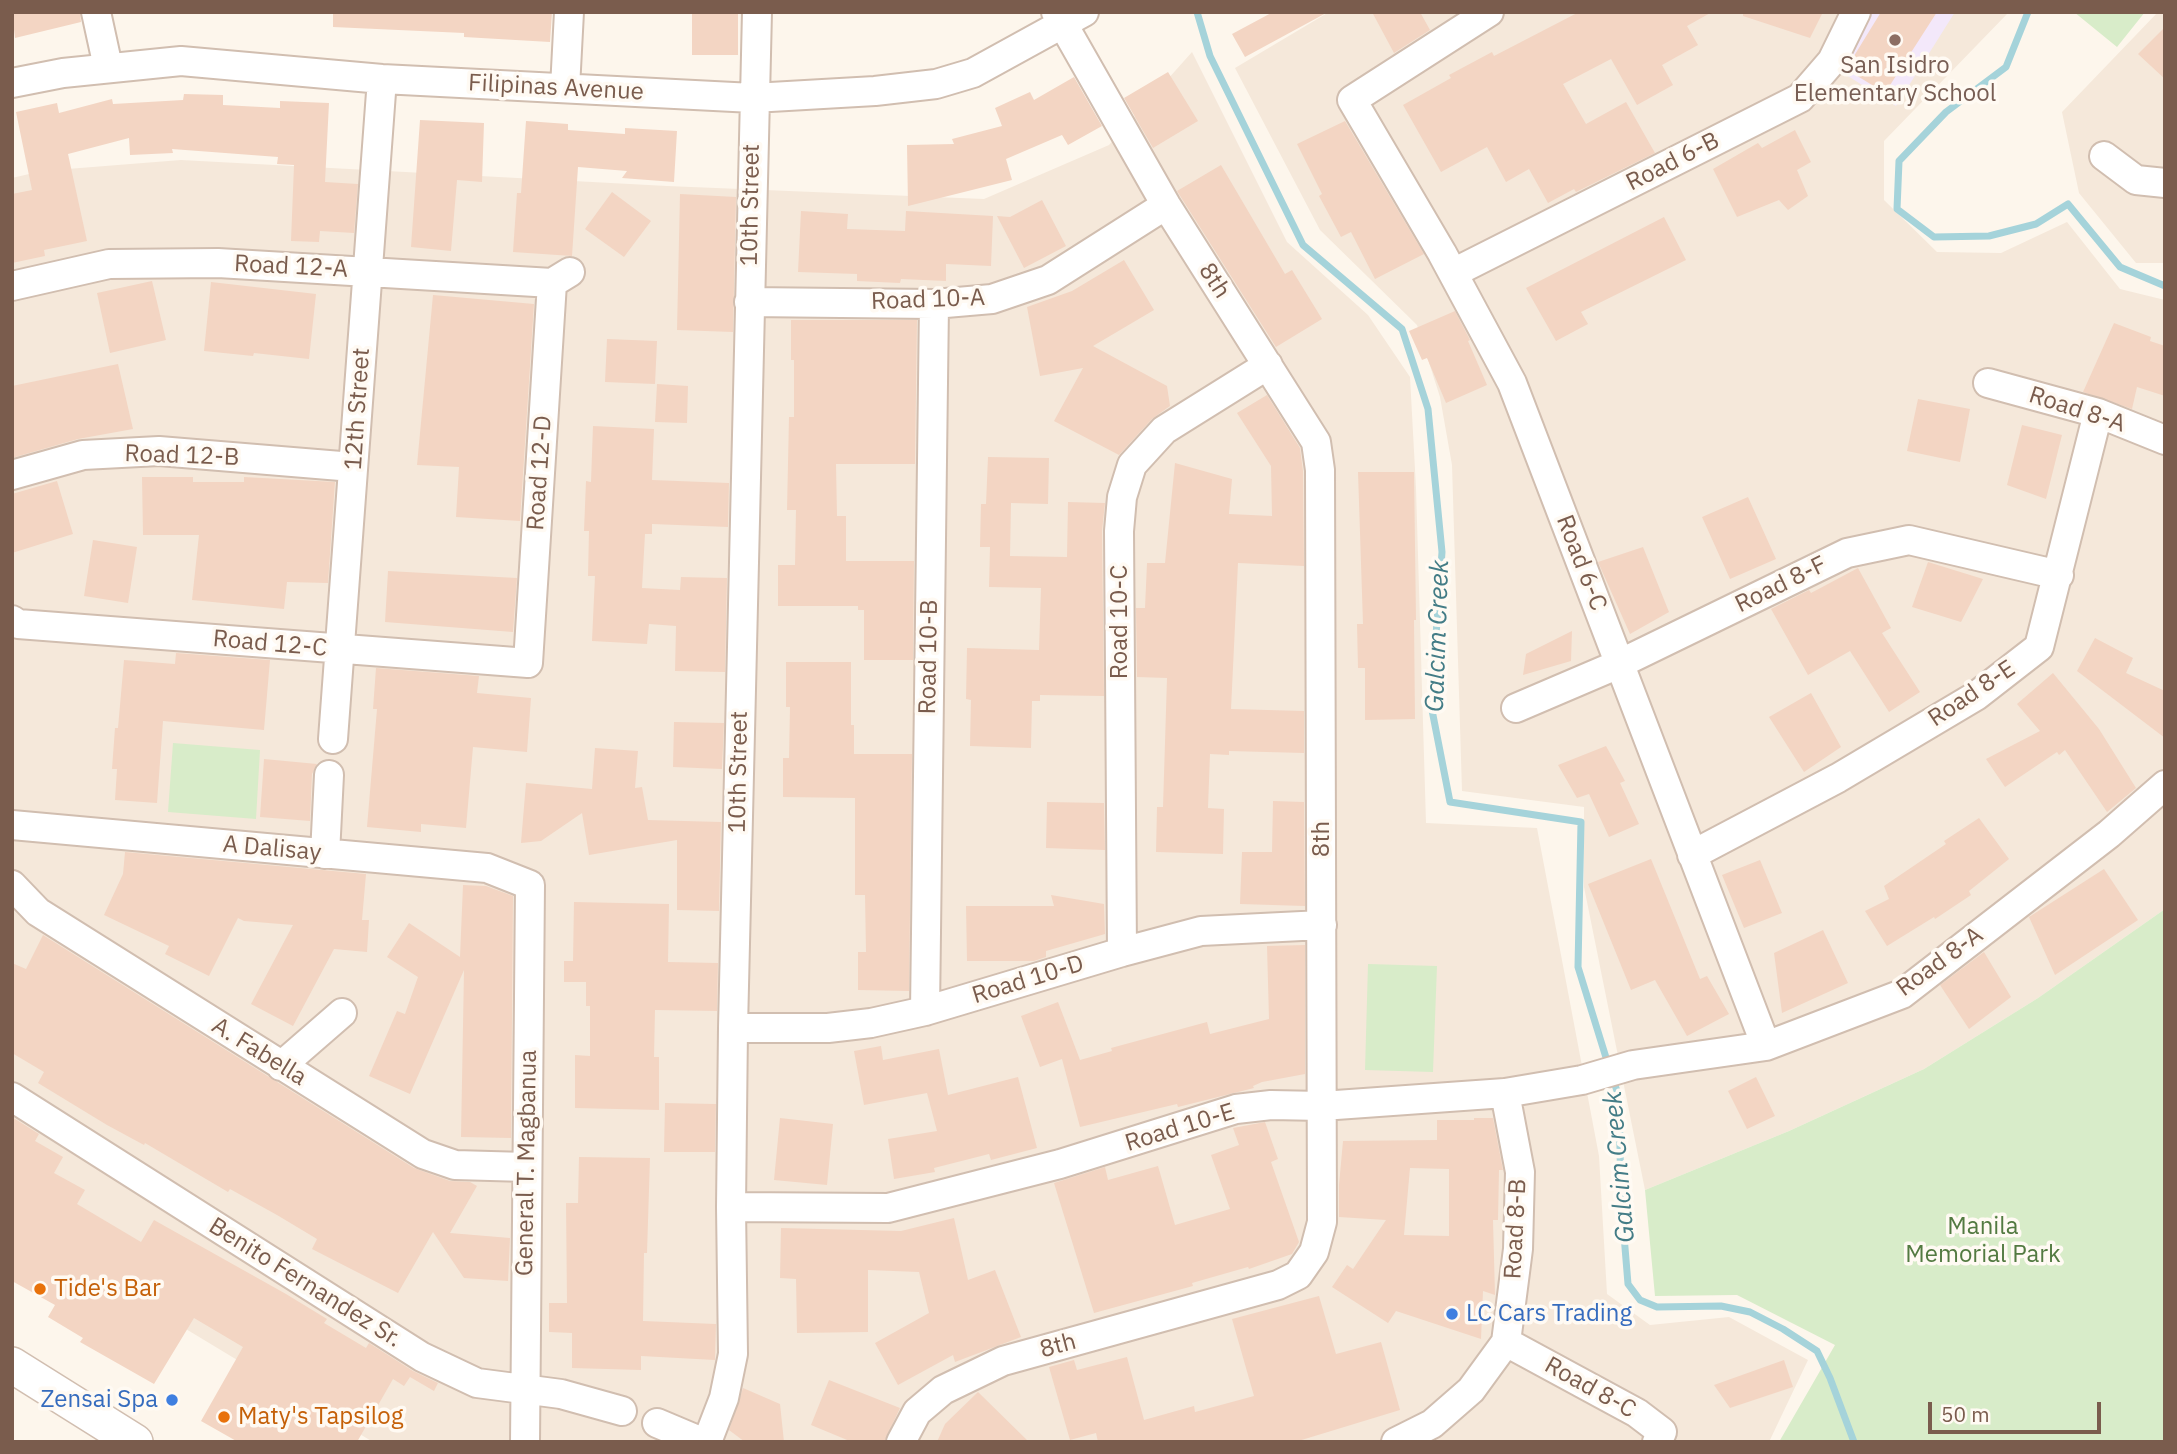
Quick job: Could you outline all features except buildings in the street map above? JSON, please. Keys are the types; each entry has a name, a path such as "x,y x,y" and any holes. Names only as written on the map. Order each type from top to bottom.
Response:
{"street":[{"path":"96,12 108,67"},
{"path":"565,89 569,12"},
{"name":"10th Street","path":"708,1442 724,1398 733,1354 733,1028 757,12"},
{"name":"Road 6-C","path":"1489,12 1352,100 1453,273 1512,383 1766,1046"},
{"name":"Road 6-B","path":"1453,273 1800,98 1832,61 1856,12"},
{"name":"Filipinas Avenue","path":"12,83 108,67 181,61 382,79 753,98 875,91 936,84 973,73 1068,17"},
{"name":"8th","path":"901,1442 917,1412 943,1390 1003,1361 1278,1286 1298,1275 1314,1252 1322,1222 1320,470 1316,442 1166,205 1068,17"},
{"name":"12th Street","path":"333,739 382,79"},
{"path":"2104,156 2136,180 2165,183"},
{"name":"Road 10-A","path":"749,302 934,304 992,299 1048,280 1166,205"},
{"name":"Road 12-A","path":"12,286 109,264 218,263 561,277"},
{"name":"Road 12-D","path":"528,663 561,277"},
{"name":"Road 10-B","path":"925,1011 934,304"},
{"name":"Road 10-C","path":"1122,952 1119,531 1122,497 1132,465 1164,430 1268,365"},
{"name":"Road 8-A","path":"1988,383 2098,413 2165,440"},
{"name":"Road 8-E","path":"1692,855 1838,778 1976,695 2039,647 2098,413"},
{"name":"Road 12-B","path":"12,475 83,455 159,452 354,467"},
{"name":"Road 8-F","path":"1517,708 1619,664 1847,553 1909,540 2059,575"},
{"name":"Road 12-C","path":"12,620 18,624 528,663"},
{"path":"325,854 329,775"},
{"name":"Road 8-A","path":"1633,1065 1766,1046 1902,994 2109,835 2165,785"},
{"name":"A Dalisay","path":"12,825 487,868 530,885"},
{"name":"A. Fabella","path":"12,885 38,912 423,1154 455,1166 526,1167"},
{"name":"General T. Magbanua","path":"525,1442 530,885"},
{"name":"Road 10-D","path":"733,1028 828,1028 871,1023 925,1011 1201,931 1322,925"},
{"path":"281,1066 342,1013"},
{"name":"Road 10-E","path":"731,1207 888,1208 1060,1164 1236,1110 1271,1105 1322,1106 1505,1093 1581,1080 1633,1065"},
{"name":"Road 8-B","path":"1396,1442 1432,1424 1471,1390 1506,1342 1518,1250 1520,1172 1505,1093"},
{"name":"Benito Fernandez Sr.","path":"12,1097 422,1357 477,1383 561,1394 622,1411"},
{"name":"Road 8-C","path":"1506,1342 1637,1413 1662,1432 1657,1442"},
{"path":"12,1365 135,1442"},
{"path":"657,1423 702,1442"}],"shaded area":[{"path":"1329,12 2009,12 1884,141 1884,200 1937,252 2001,253 2067,222 2120,289 2165,300 2165,909 2038,998 1924,1069 1789,1131 1645,1190 1584,887 1584,807 1462,791 1452,465 1440,397 1417,325 1320,230 1235,68"},
{"name":"San Isidro Elementary School","path":"1870,12 1955,12 1896,106 1835,68"},
{"path":"2158,12 2165,12 2165,263 2136,263 2079,193 2062,112"},
{"path":"1192,52 1287,242 1368,315 1410,377 1426,823 1537,828 1599,1156 1607,1294 1650,1325 1729,1317 1808,1360 1769,1442 373,1442 12,1224 12,178 42,171 181,160 667,186 984,199 1109,145"}],"green space":[{"path":"2074,12 2145,12 2117,47"},
{"path":"173,743 260,750 256,819 168,812"},
{"name":"Manila Memorial Park","path":"2165,909 2165,1442 1779,1442 1835,1345 1737,1295 1655,1296 1645,1190 1789,1131 1924,1069 2038,998"},
{"path":"1368,964 1437,966 1433,1072 1365,1070"}],"waterway":[{"name":"Galcim Creek","path":"1197,12 1210,56 1303,245 1402,329 1428,409 1442,552 1431,705 1450,802 1581,822 1578,967 1608,1064"},
{"name":"Galcim Creek","path":"2028,12 2006,67 1946,112 1899,161 1897,209 1934,237 1989,236 2036,224 2068,204 2120,267 2165,286"},
{"name":"Galcim Creek","path":"1612,1076 1619,1097 1621,1199 1628,1284 1640,1300 1657,1307 1721,1306 1750,1312 1817,1351 1854,1442"}],"place":[{"name":"San Isidro Elementary School","path":"1895,40"},
{"name":"Tide's Bar","path":"40,1289"},
{"name":"LC Cars Trading","path":"1452,1314"},
{"name":"Zensai Spa","path":"172,1400"},
{"name":"Maty's Tapsilog","path":"224,1417"}]}
